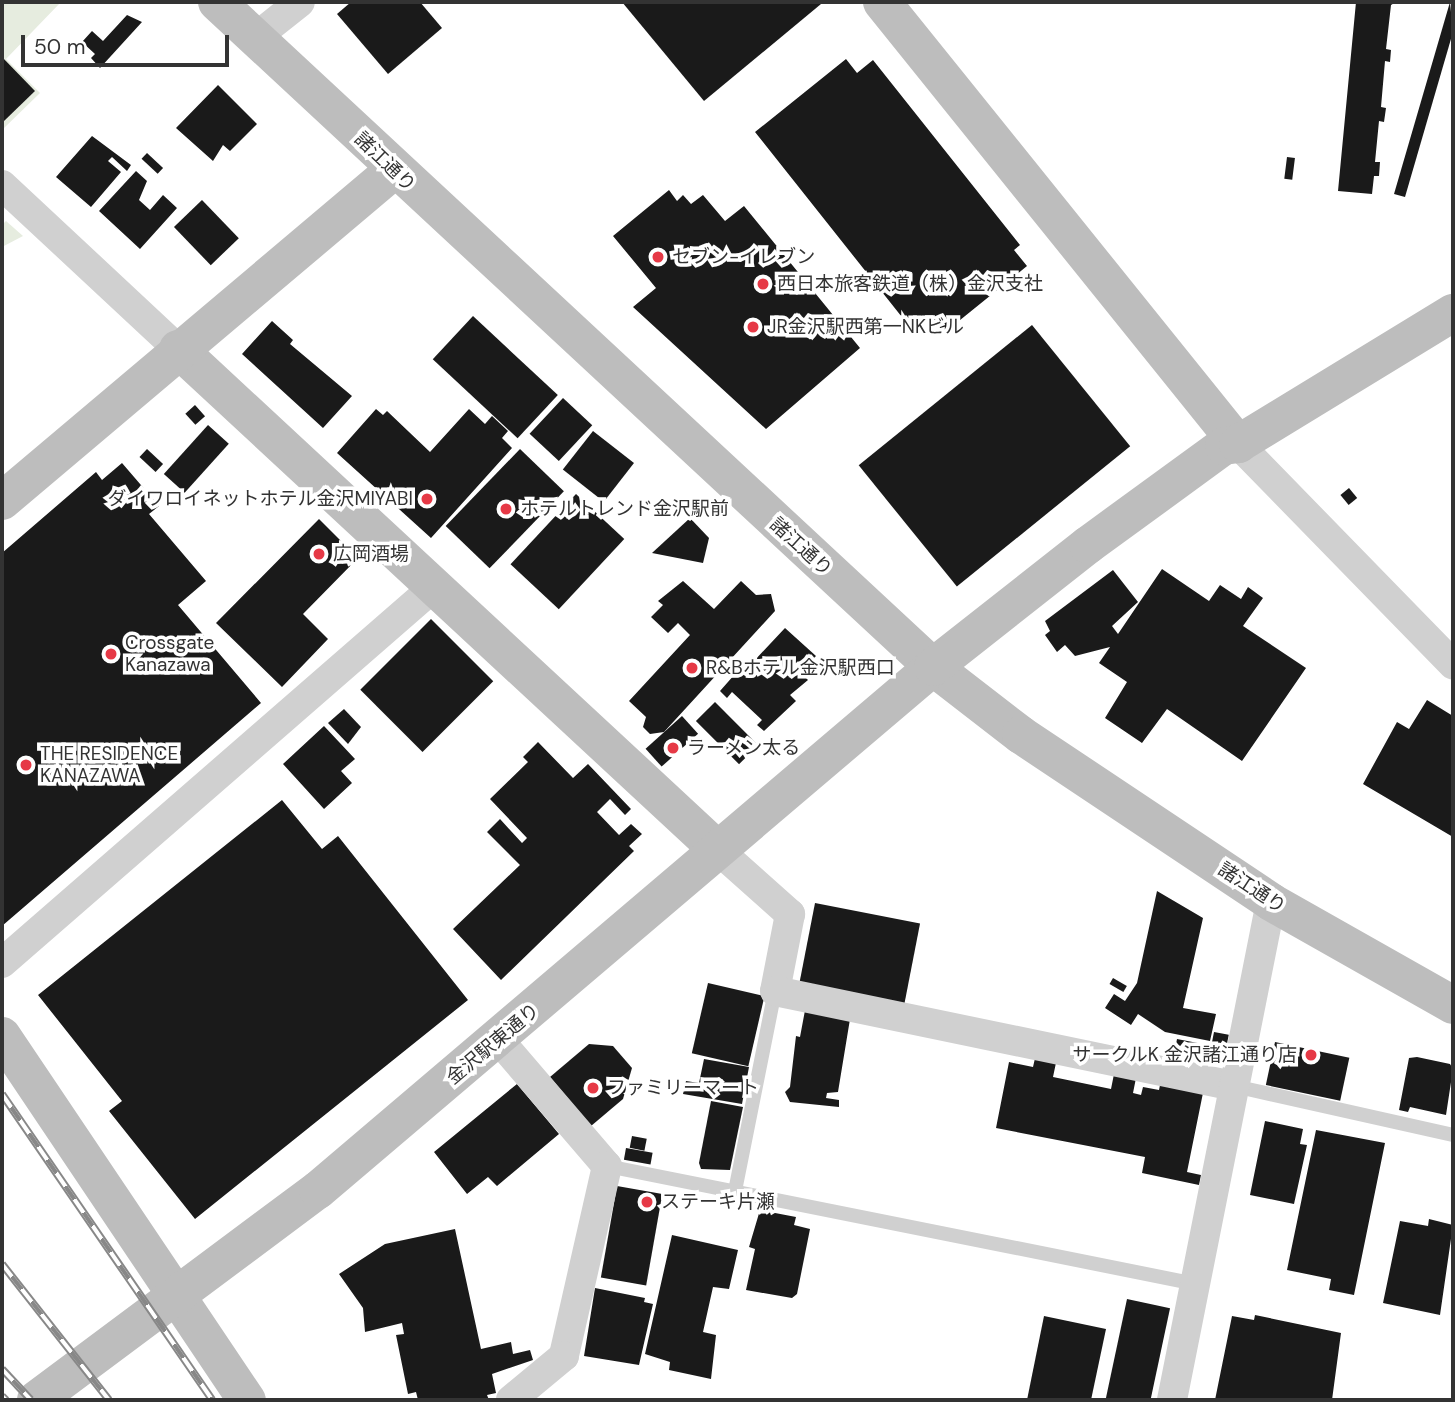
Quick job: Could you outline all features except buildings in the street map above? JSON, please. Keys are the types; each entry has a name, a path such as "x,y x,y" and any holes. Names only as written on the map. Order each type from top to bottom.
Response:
{"street":[{"name":"諸江通り","path":"216,2 394,170 933,667 1021,736 1271,902 1453,1005"},
{"path":"256,37 300,2"},
{"path":"882,2 1238,444 1453,664"},
{"path":"5,492 394,170"},
{"path":"2,185 790,914 775,991 1234,1086"},
{"name":"金沢駅東通り","path":"36,1400 318,1190 933,667 1088,544 1224,446 1238,444 1453,313"},
{"path":"2,963 434,587"},
{"path":"1172,1400 1271,902"},
{"path":"2,1036 247,1400"},
{"path":"498,1039 607,1166 564,1356 511,1400"}],"lane":[{"path":"735,1192 775,991"},
{"path":"1234,1086 1453,1135"},
{"path":"607,1166 1196,1284"}],"shaded area":[{"path":"2,2 61,2 6,59 40,93 2,130"},
{"path":"6,221 23,236 2,247 2,225"}],"railway":[{"path":"2,1094 212,1400"},
{"path":"2,1264 109,1400"},
{"path":"2,1369 31,1400"},
{"path":"2,1396 6,1400"}],"place":[{"name":"セブン-イレブン","path":"658,257"},
{"name":"西日本旅客鉄道（株）金沢支社","path":"763,284"},
{"name":"JR金沢駅西第一NKビル","path":"753,327"},
{"name":"ダイワロイネットホテル金沢MIYABI","path":"427,499"},
{"name":"ホテルトレンド金沢駅前","path":"506,509"},
{"name":"広岡酒場","path":"319,554"},
{"name":"Crossgate Kanazawa","path":"111,654"},
{"name":"R&Bホテル金沢駅西口","path":"692,668"},
{"name":"ラーメン太る","path":"673,748"},
{"name":"THE RESIDENCE KANAZAWA","path":"26,765"},
{"name":"サークルK 金沢諸江通り店","path":"1311,1055"},
{"name":"ファミリーマート","path":"593,1088"},
{"name":"ステーキ片瀬","path":"647,1202"}]}
